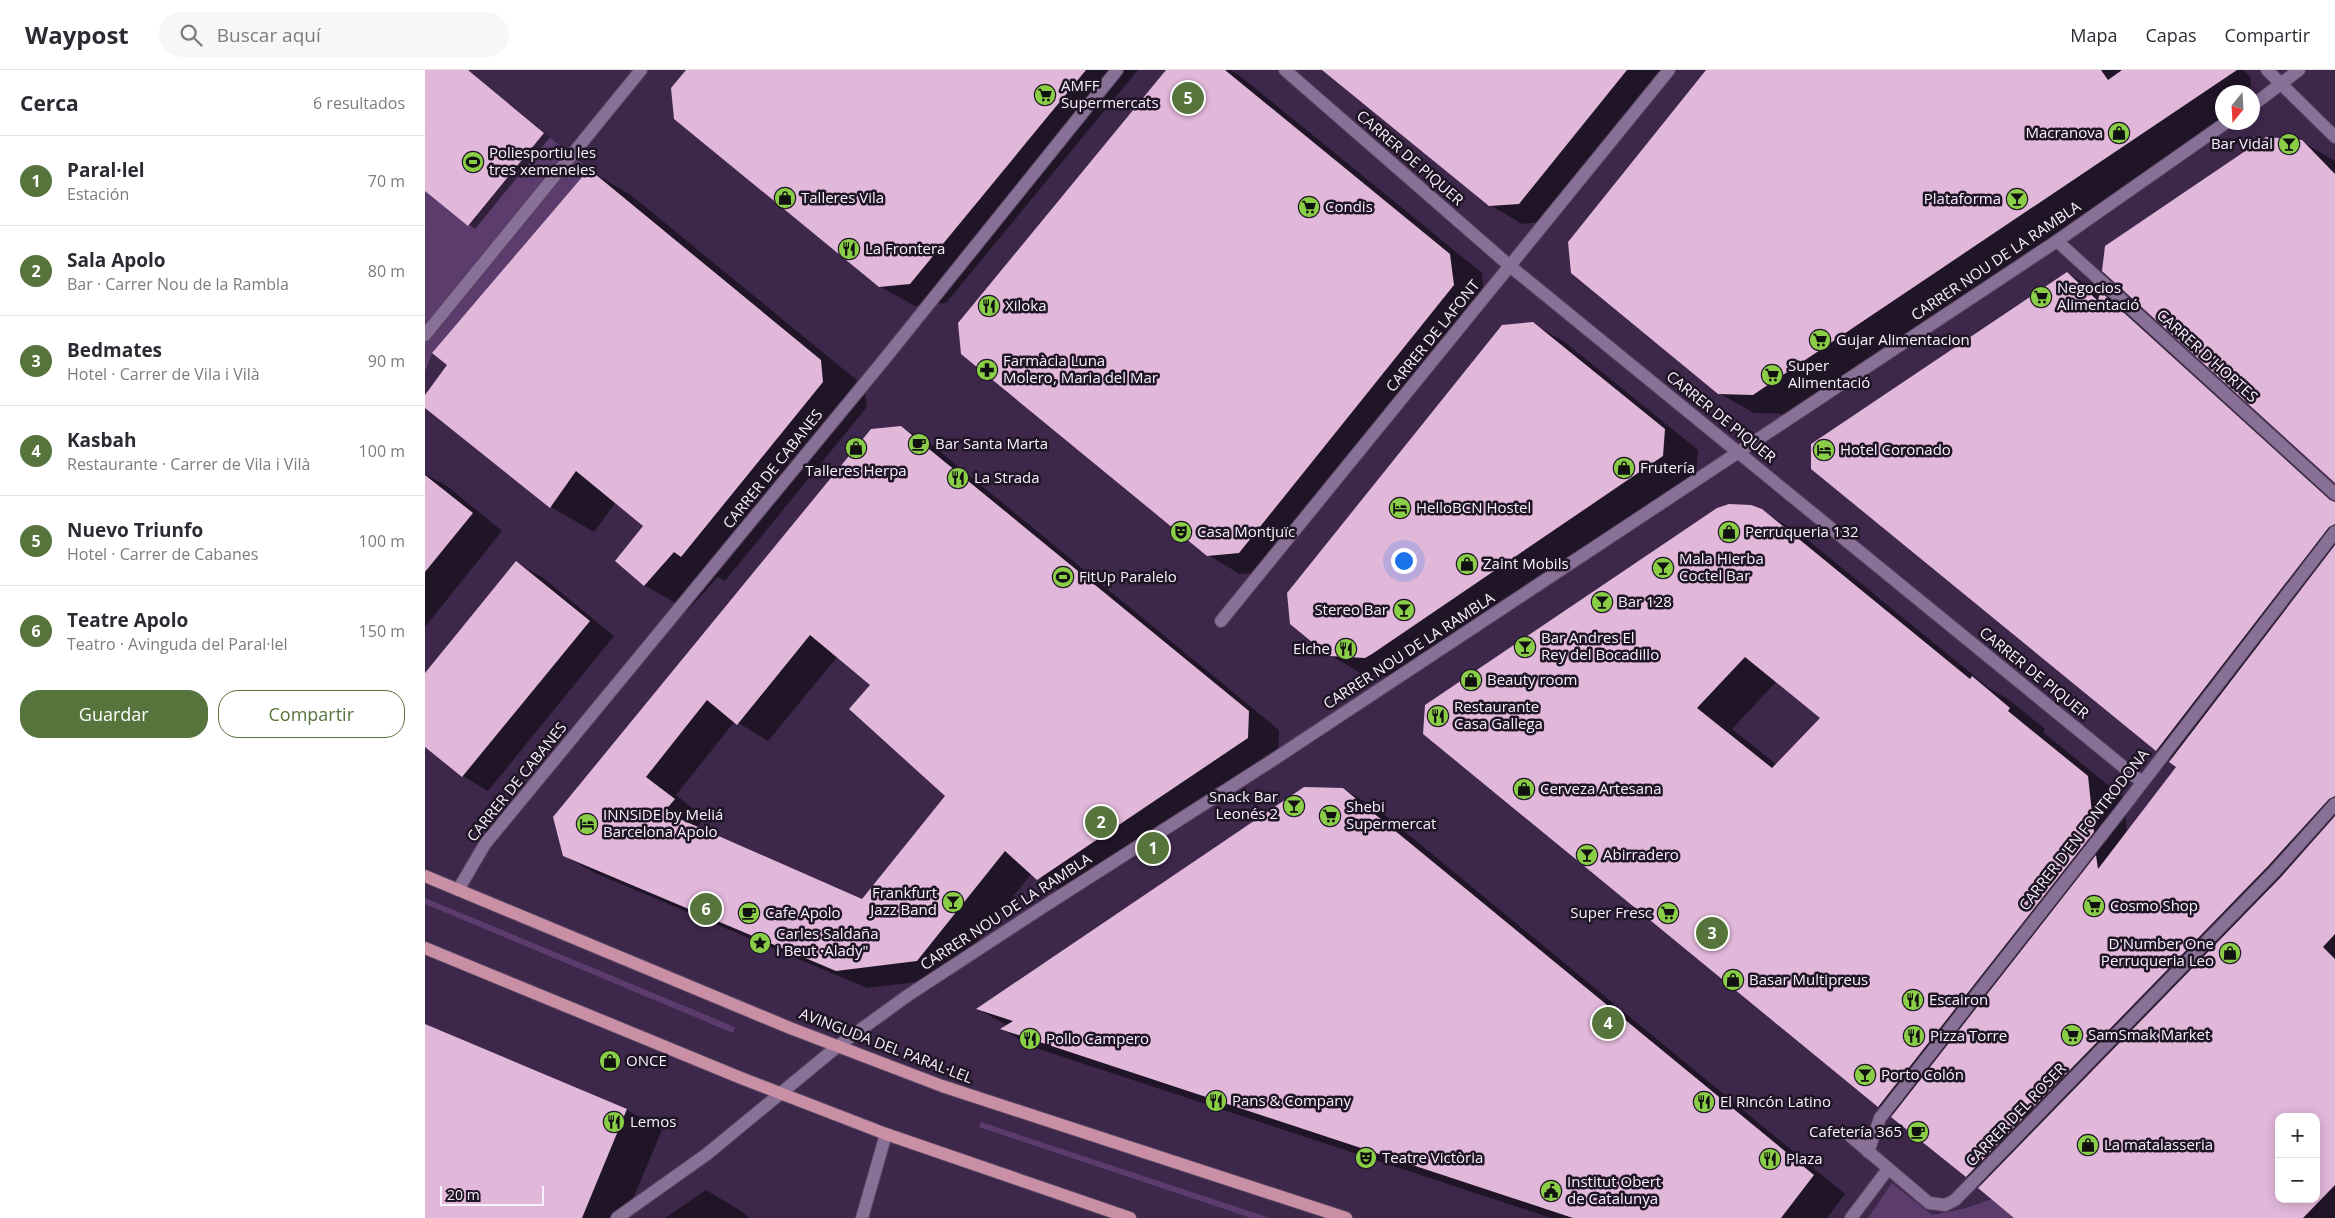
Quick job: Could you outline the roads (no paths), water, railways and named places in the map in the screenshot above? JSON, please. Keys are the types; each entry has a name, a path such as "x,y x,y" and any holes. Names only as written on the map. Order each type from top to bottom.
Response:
{"main road":[{"name":"AVINGUDA DEL PARAL·LEL","path":"425,876 838,1046 942,1086 1346,1218"},
{"path":"425,948 781,1094 885,1134 1131,1218"}],"street":[{"path":"425,335 641,70"},
{"name":"CARRER DE CABANES","path":"459,890 485,844 883,361 1117,70"},
{"name":"CARRER DE PIQUER","path":"1285,70 1511,267 2142,782"},
{"name":"CARRER DE LAFONT","path":"1221,621 1511,267 1669,70"},
{"path":"2267,70 2335,137"},
{"path":"2260,99 2299,70"},
{"name":"CARRER NOU DE LA RAMBLA","path":"617,1218 707,1154 838,1046 907,996 1331,722 2057,241 2216,130"},
{"name":"CARRER D'HORTES","path":"2057,241 2335,494"},
{"name":"CARRER D'EN FONTRODONA","path":"1868,1152 1880,1118 2335,532"},
{"name":"CARRER DEL ROSER","path":"1888,1169 1929,1203 1945,1205 1955,1200 2275,871 2335,804"},
{"path":"861,1218 885,1134"},
{"path":"1849,1135 1888,1169 1851,1218"}],"place":[{"name":"AMFF Supermercats","path":"1045,95"},
{"name":"Nuevo Triunfo","path":"1188,98"},
{"name":"Macranova","path":"2119,133"},
{"name":"Bar Vidal","path":"2289,144"},
{"name":"Poliesportiu les tres xemeneies","path":"473,162"},
{"name":"Talleres Vila","path":"785,198"},
{"name":"Plataforma","path":"2017,199"},
{"name":"Condis","path":"1309,207"},
{"name":"La Frontera","path":"849,249"},
{"name":"Negocios Alimentació","path":"2041,297"},
{"name":"Xiloka","path":"989,306"},
{"name":"Gujar Alimentacion","path":"1820,340"},
{"name":"Farmàcia Luna Molero, Maria del Mar","path":"987,370"},
{"name":"Super Alimentació","path":"1772,375"},
{"name":"Bar Santa Marta","path":"919,444"},
{"name":"Talleres Herpa","path":"856,448"},
{"name":"Hotel Coronado","path":"1824,450"},
{"name":"Frutería","path":"1624,468"},
{"name":"La Strada","path":"958,478"},
{"name":"HelloBCN Hostel","path":"1400,508"},
{"name":"Casa Montjuïc","path":"1181,532"},
{"name":"Perruqueria 132","path":"1729,532"},
{"name":"Zaint Mobils","path":"1467,564"},
{"name":"Mala Hierba Coctel Bar","path":"1663,568"},
{"name":"FitUp Paralelo","path":"1063,577"},
{"name":"Bar 128","path":"1602,602"},
{"name":"Stereo Bar","path":"1404,610"},
{"name":"Bar Andres El Rey del Bocadillo","path":"1525,647"},
{"name":"Elche","path":"1346,649"},
{"name":"Beauty room","path":"1471,680"},
{"name":"Restaurante Casa Gallega","path":"1438,716"},
{"name":"Cerveza Artesana","path":"1524,789"},
{"name":"Snack Bar Leonés 2","path":"1294,806"},
{"name":"Shebi Supermercat","path":"1330,816"},
{"name":"Sala Apolo","path":"1101,822"},
{"name":"INNSiDE by Meliá Barcelona Apolo","path":"587,824"},
{"name":"Paral·lel","path":"1153,848"},
{"name":"Abirradero","path":"1587,855"},
{"name":"Frankfurt Jazz Band","path":"953,902"},
{"name":"Cosmo Shop","path":"2094,906"},
{"name":"Teatre Apolo","path":"706,909"},
{"name":"Cafe Apolo","path":"749,913"},
{"name":"Super Fresc","path":"1668,913"},
{"name":"Bedmates","path":"1712,933"},
{"name":"Carles Saldaña i Beut ·Alady\"","path":"760,943"},
{"name":"D'Number One Perruqueria Leo","path":"2230,953"},
{"name":"Basar Multipreus","path":"1733,980"},
{"name":"Escairon","path":"1913,1000"},
{"name":"Kasbah","path":"1608,1023"},
{"name":"SamSmak Market","path":"2072,1035"},
{"name":"Pizza Torre","path":"1914,1036"},
{"name":"Pollo Campero","path":"1030,1039"},
{"name":"ONCE","path":"610,1061"},
{"name":"Porto Colón","path":"1865,1075"},
{"name":"Pans & Company","path":"1216,1101"},
{"name":"El Rincón Latino","path":"1704,1102"},
{"name":"Lemos","path":"614,1122"},
{"name":"Cafetería 365","path":"1918,1132"},
{"name":"La matalasseria","path":"2088,1145"},
{"name":"Teatre Victòria","path":"1366,1158"},
{"name":"Plaza","path":"1770,1159"},
{"name":"Institut Obert de Catalunya","path":"1551,1191"}]}
